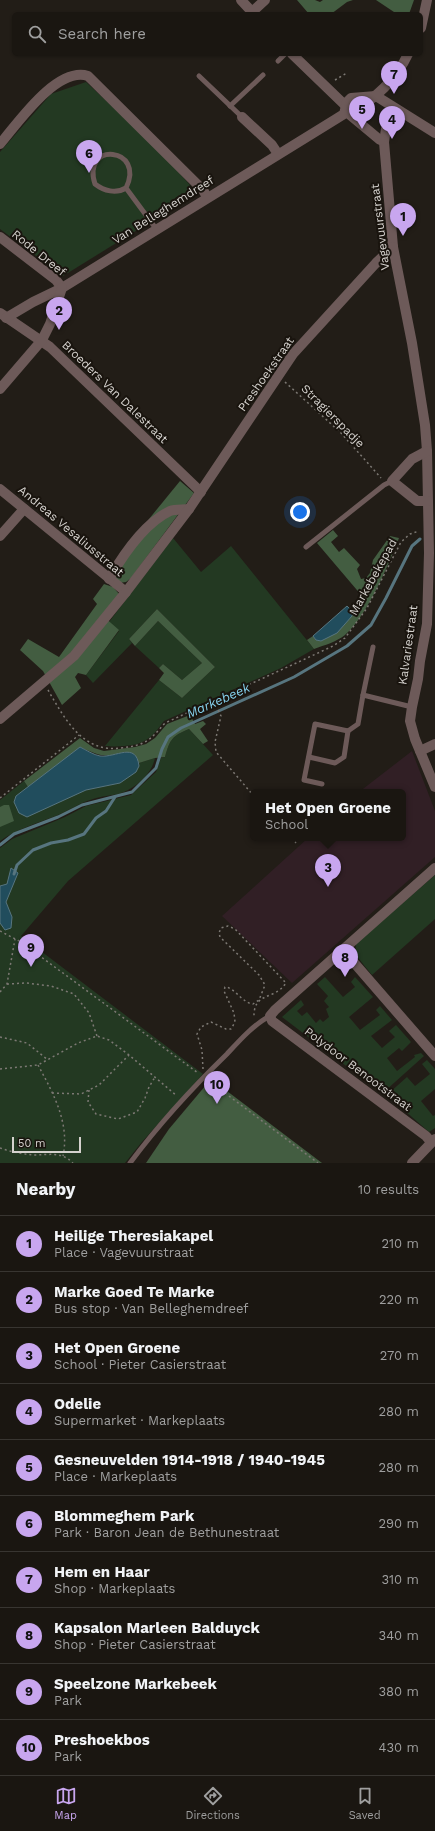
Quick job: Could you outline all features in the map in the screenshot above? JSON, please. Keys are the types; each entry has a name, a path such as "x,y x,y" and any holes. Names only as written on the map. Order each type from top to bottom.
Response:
{"street":[{"path":"240,0 252,12"},
{"path":"254,12 265,0"},
{"path":"423,19 427,0"},
{"path":"294,56 348,111 382,141 386,129 398,111"},
{"path":"376,96 407,56"},
{"path":"0,144 48,89 72,75 81,74 88,76 203,190 207,197"},
{"path":"348,111 346,102 351,98 376,96 435,133"},
{"name":"Van Belleghemdreef","path":"3,315 62,288 157,231 207,197 348,111"},
{"path":"242,117 272,145 278,154"},
{"name":"Vagevuurstraat","path":"382,141 393,247 426,425 428,501"},
{"name":"Rode Dreef","path":"0,237 56,280 62,288"},
{"name":"Preshoekstraat","path":"0,720 74,656 126,592 189,509 293,354 376,263 393,247"},
{"path":"0,389 42,340 50,324 62,288"},
{"name":"Broeders Van Dalestraat","path":"3,315 42,340 201,492"},
{"path":"427,451 412,459 392,481 417,501 428,501"},
{"name":"Andreas Vesaliusstraat","path":"0,489 126,592"},
{"name":"Kalvariestraat","path":"428,501 428,537 431,571 427,624 412,707 411,726 435,787"},
{"path":"0,536 24,509"},
{"path":"109,579 128,548 145,528 171,511 189,509"},
{"path":"420,751 435,744"},
{"path":"270,1016 435,868"},
{"path":"343,950 435,1056"},
{"name":"Polydoor Benootstraat","path":"270,1016 272,1021 433,1141"},
{"path":"412,1163 433,1141"}],"lane":[{"path":"278,61 283,56"},
{"path":"230,106 263,75"},
{"path":"199,76 242,117"},
{"path":"113,153 125,161 130,172 129,182 126,188 122,191 107,191 95,184 93,178 94,168 104,156 113,153"},
{"path":"126,188 157,231"},
{"path":"306,547 384,485 392,481"},
{"path":"309,757 335,762 344,757 348,731 358,724 373,647"},
{"path":"363,695 412,707"},
{"path":"322,784 304,780 315,724 348,731"},
{"path":"130,1163 149,1137 204,1077 263,1019 270,1016"}],"path":[{"path":"335,80 347,73"},
{"name":"Stragierspadje","path":"279,376 341,433 377,475 381,478 392,481"},
{"name":"Markebekepad","path":"44,683 59,708 79,735 94,746 102,748 118,748 140,744 153,737 165,724 333,646 345,638 367,608 401,542 410,534 419,531 428,537"},
{"path":"214,701 221,716 215,742 216,752 250,792"},
{"path":"0,798 79,735"},
{"path":"204,1077 202,1050 197,1034 201,1027 211,1022 226,1029 231,1028 236,1022 234,1013 224,991 225,988 227,986 234,990 245,1001 250,1004 254,1004 259,1000 281,990 286,983 235,929 228,926 221,928 219,933 220,937 259,975 265,985 259,1000 254,1008 255,1027"},
{"path":"0,931 15,939 204,1077 318,1163"},
{"path":"0,992 7,984 15,939"},
{"path":"7,984 26,983 51,986 74,994 89,1013 97,1036"},
{"path":"0,1069 38,1065 78,1043 97,1036 109,1040 183,1100"},
{"path":"0,1037 27,1043 48,1060"},
{"path":"52,1093 80,1094 89,1090 99,1085 129,1055"},
{"path":"38,1065 52,1093 64,1124 66,1143 63,1156"},
{"path":"89,1090 88,1102 96,1114 118,1118 137,1112 155,1077"},
{"path":"0,1148 10,1152 27,1154 55,1154 63,1156 73,1163"}],"shaded area":[{"path":"412,751 435,811 435,857 292,983 222,916 305,841 406,841 406,789 363,789"}],"green space":[{"path":"297,0 315,0 320,2 323,0 353,0 347,2 334,12 307,12"},
{"path":"376,0 414,0 410,12 394,12"},
{"path":"86,82 156,147 197,193 63,276 0,229 0,152 51,94"},
{"path":"180,481 194,493 131,578 126,582 119,583 115,576 149,519"},
{"path":"333,530 338,536 331,542 339,552 344,548 360,565 357,569 361,579 366,578 370,573 373,560 390,536 399,538 376,590 353,627 338,640 314,649 307,640 313,636 316,640 352,616 362,596 317,543"},
{"path":"173,538 201,572 231,546 314,649 281,668 164,721 149,738 144,741 127,746 105,746 159,680 182,698 215,667 157,609 129,639 132,643 93,683 86,675 119,631 109,622"},
{"path":"104,584 113,587 119,594 103,616 119,630 86,675 78,673 75,677 81,688 62,705 43,671 20,650 28,639 59,657 97,604 93,599"},
{"path":"157,609 215,667 182,698 159,680 164,673 159,668 163,664 182,680 202,663 158,621 135,646 129,639"},
{"path":"158,621 202,663 182,680 163,664 159,668 135,646"},
{"path":"190,715 195,724 203,721 206,724 200,729 208,741 203,744 189,729 172,739 165,757 155,758 139,763 126,752 112,755 102,755 80,747 63,762 28,787 24,781 80,738 94,748 104,751 135,747 146,744 155,738 167,724"},
{"path":"189,729 213,755 68,881 21,936 203,1074 125,1163 0,1163 0,848 12,839 65,817 86,806 131,795 156,772 161,758 165,757 172,739"},
{"path":"155,758 154,763 145,777 128,790 88,801 58,815 19,830 0,841 0,800 24,781 28,787 16,796 68,797 86,790 120,783 139,766 139,763"},
{"path":"9,805 14,821 0,827 0,807"},
{"path":"435,875 435,919 372,975 355,954 356,944"},
{"path":"325,977 343,997 355,987 351,982 355,977 373,997 349,1017 360,1030 380,1015 376,1010 380,1006 392,1020 371,1036 382,1048 395,1037 389,1031 396,1025 411,1042 402,1051 399,1048 387,1058 397,1071 415,1057 414,1055 421,1053 424,1056 385,1091 388,1094 407,1077 415,1086 430,1074 422,1064 427,1060 435,1069 435,1089 421,1101 433,1116 435,1115 435,1128 429,1132 404,1110 282,1017 301,1000 304,1005 297,1011 302,1016 307,1012 316,1023 320,1019 323,1022 329,1017 326,1009 329,1007 324,1001 328,996 317,984"},
{"path":"211,1079 322,1163 146,1163 169,1129"}],"water":[{"path":"347,606 353,612 352,616 337,633 321,641 316,640 313,636"},
{"path":"80,747 100,756 130,752 137,758 139,766 136,772 120,783 86,790 27,817 19,813 14,802 16,796"},
{"path":"11,868 18,873 6,902 12,917 11,928 5,930 0,923 0,886 7,884"}],"waterway":[{"name":"Markebeek","path":"0,845 14,834 58,817 82,805 132,792 156,768 162,749 168,737 181,728 294,677 347,646 371,625 412,546 420,539"},
{"path":"14,874 17,865 33,850 51,843 68,840 84,834 96,818 106,811 115,797"}],"place":[{"name":"Hem en Haar","path":"394,94"},
{"name":"Gesneuvelden 1914-1918 / 1940-1945","path":"362,129"},
{"name":"Odelie","path":"392,139"},
{"name":"Blommeghem Park","path":"89,173"},
{"name":"Heilige Theresiakapel","path":"403,236"},
{"name":"Marke Goed Te Marke","path":"59,330"},
{"name":"Het Open Groene","path":"328,887"},
{"name":"Speelzone Markebeek","path":"31,967"},
{"name":"Kapsalon Marleen Balduyck","path":"345,977"},
{"name":"Preshoekbos","path":"217,1104"}]}
